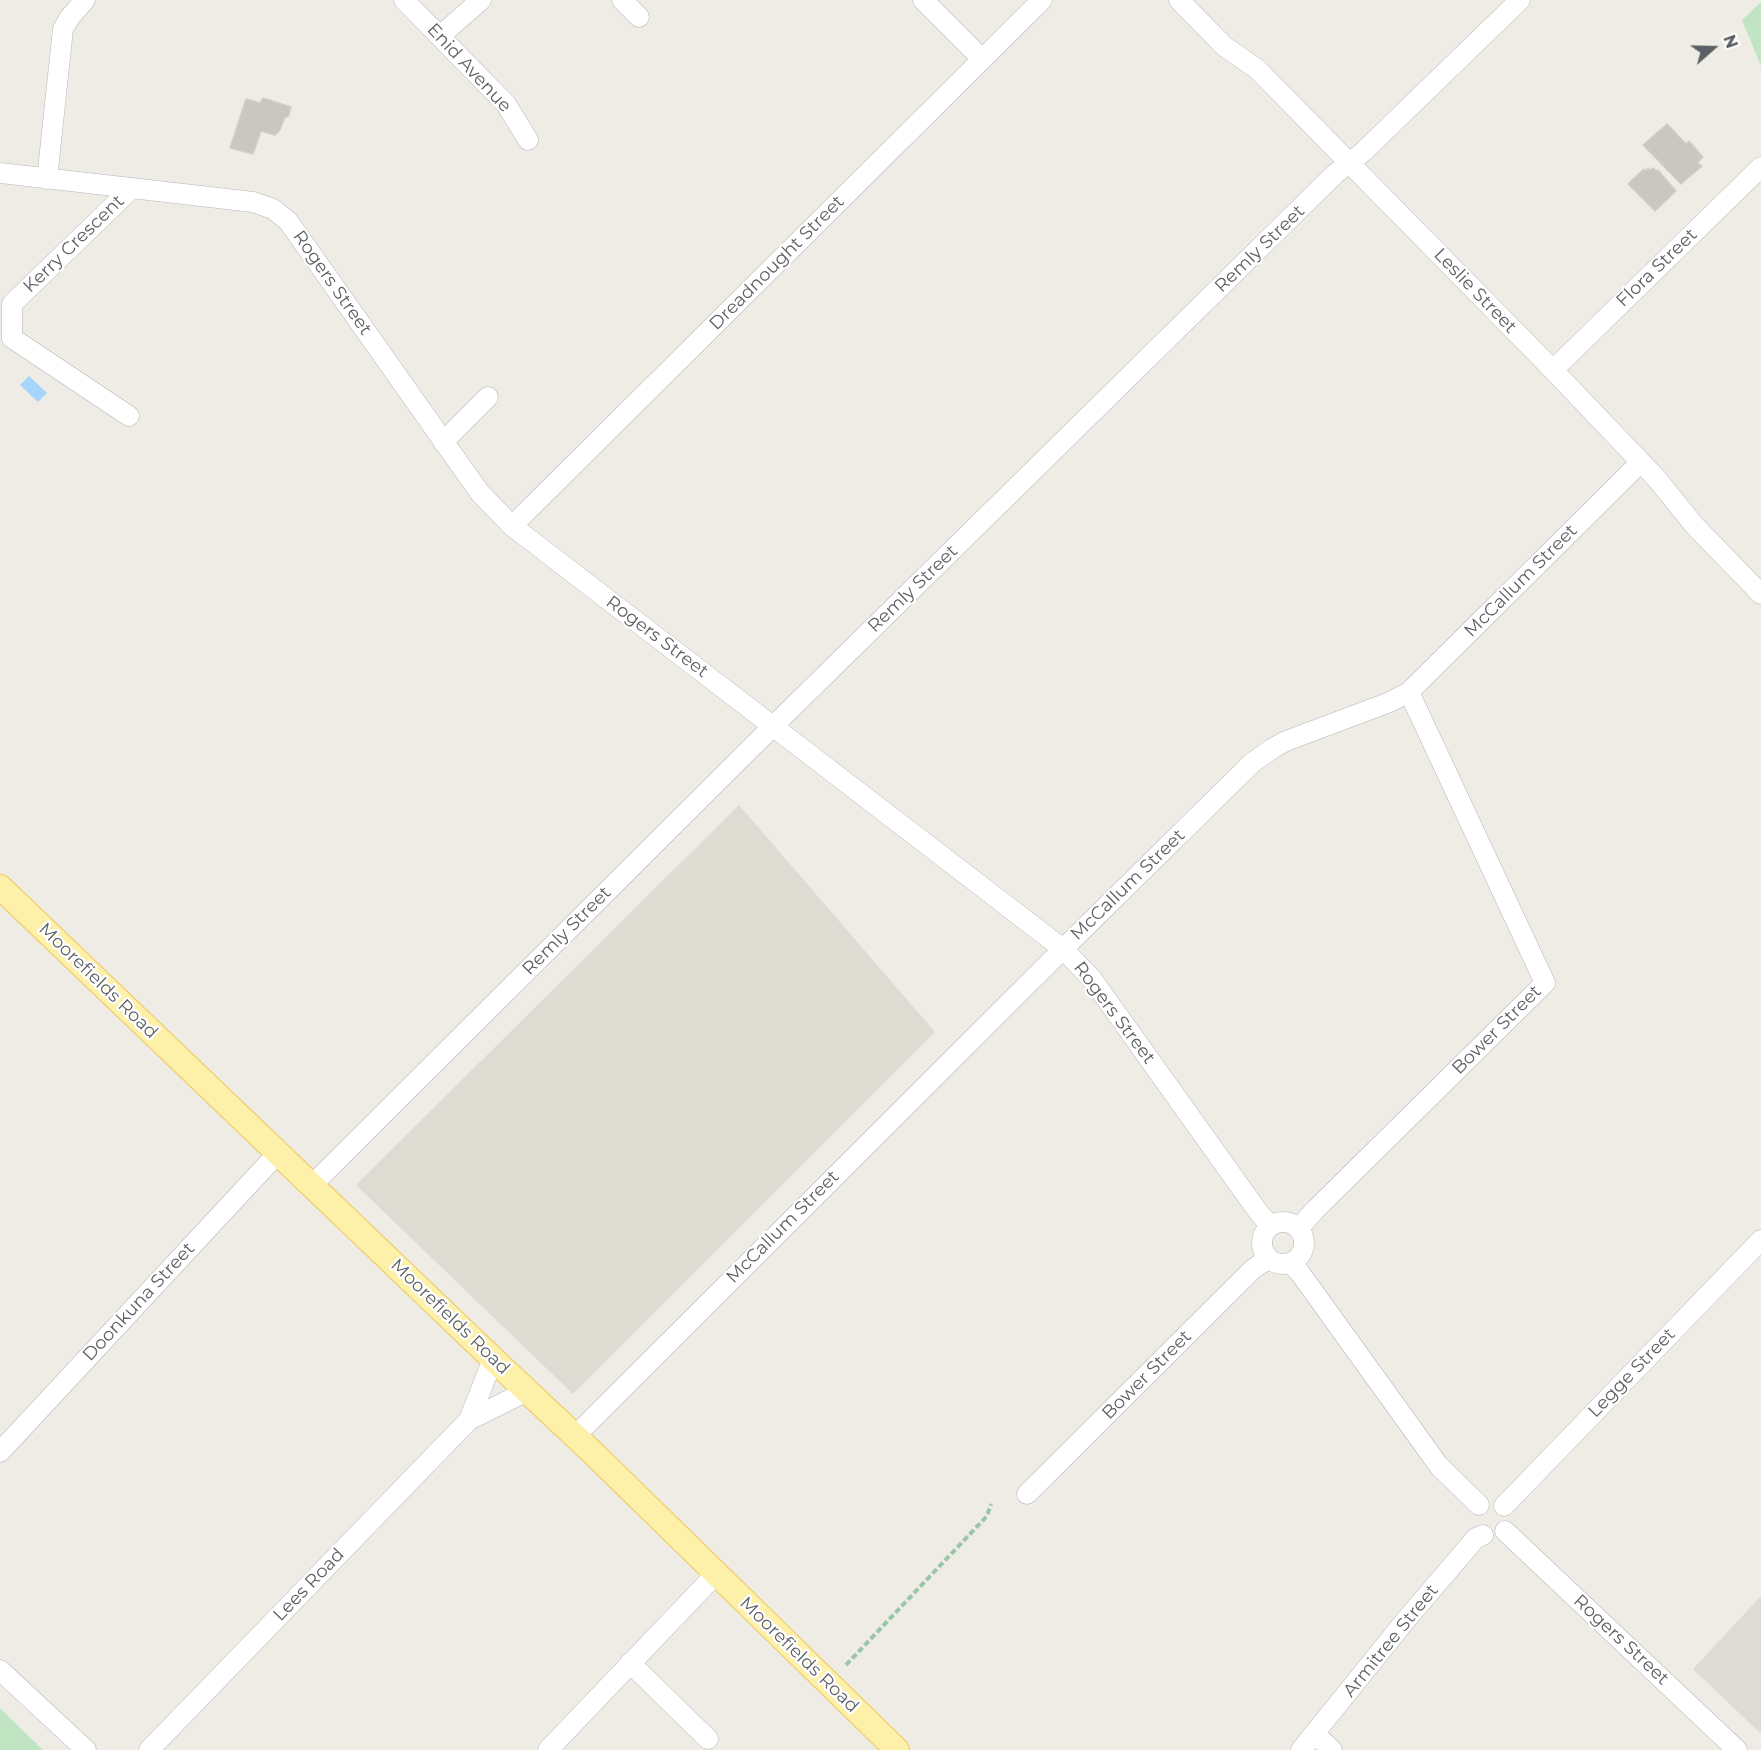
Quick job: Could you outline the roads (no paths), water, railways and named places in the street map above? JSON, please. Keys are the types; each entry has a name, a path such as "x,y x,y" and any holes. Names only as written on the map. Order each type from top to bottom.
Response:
{"main road":[{"name":"Moorefields Road","path":"0,887 575,1436 897,1750"}],"street":[{"path":"47,179 63,29 84,0"},
{"name":"Enid Avenue","path":"404,0 506,104 528,140"},
{"path":"440,36 481,0"},
{"path":"622,0 639,17"},
{"path":"923,0 982,59"},
{"name":"Dreadnought Street","path":"512,526 1042,0"},
{"name":"Leslie Street","path":"1179,0 1224,46 1257,69 1350,163 1641,462 1694,525 1761,594"},
{"name":"Remly Street","path":"312,1185 1335,174 1363,152 1520,0"},
{"name":"Flora Street","path":"1552,370 1761,167"},
{"name":"Rogers Street","path":"0,173 253,202 273,209 288,221 480,494 512,526 1063,949 1092,979 1259,1213 1270,1225"},
{"name":"Kerry Crescent","path":"129,416 12,338 12,304 132,188"},
{"path":"443,442 488,397"},
{"name":"McCallum Street","path":"575,1436 1252,763 1286,741 1390,702 1409,692 1641,462"},
{"name":"Bower Street","path":"1299,1228 1545,983 1409,692"},
{"name":"Doonkuna Street","path":"0,1452 278,1153"},
{"path":"1276,1222 1288,1222 1299,1228 1304,1248 1291,1263 1279,1264 1268,1258 1262,1248 1263,1235 1270,1225 1276,1222"},
{"name":"Legge Street","path":"1504,1506 1761,1240"},
{"name":"Bower Street","path":"1027,1494 1253,1269 1268,1258"},
{"path":"1291,1263 1439,1466 1479,1505"},
{"name":"Lees Road","path":"469,1420 493,1359"},
{"name":"Lees Road","path":"149,1750 469,1420 527,1391"},
{"path":"1489,1501 1504,1506 1509,1516 1505,1531 1495,1536 1483,1535 1475,1526 1474,1521 1479,1505 1489,1501"},
{"name":"Rogers Street","path":"1505,1531 1737,1750"},
{"name":"Armitree Street","path":"1301,1750 1405,1621 1476,1538 1483,1535"},
{"path":"548,1750 716,1574"},
{"path":"630,1663 708,1739"},
{"path":"0,1670 86,1750"},
{"path":"1316,1734 1332,1750"}],"water":[{"path":"29,376 47,393 38,402 20,385"}]}
